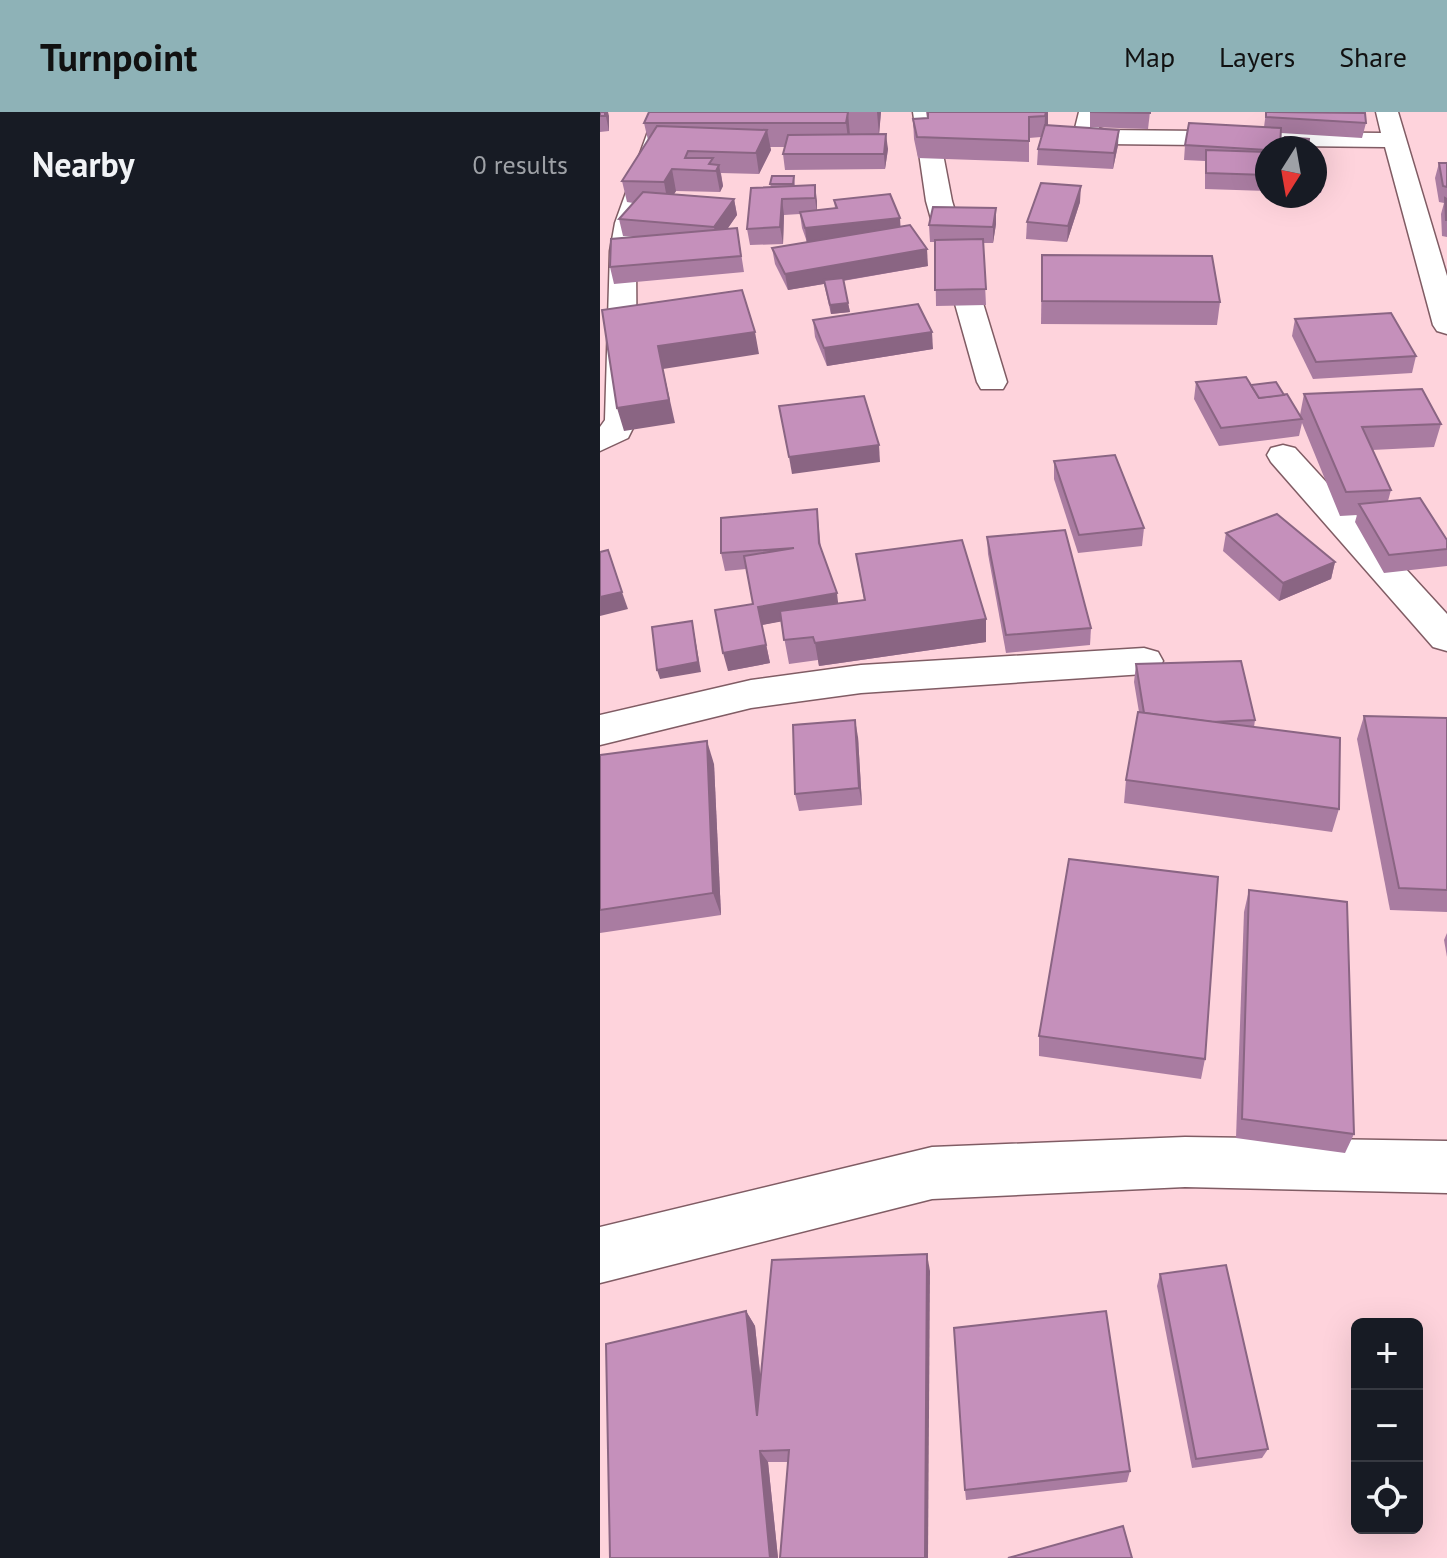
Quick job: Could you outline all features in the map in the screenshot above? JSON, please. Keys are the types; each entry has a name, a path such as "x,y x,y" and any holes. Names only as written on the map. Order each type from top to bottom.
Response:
{"street":[{"path":"600,441 617,431 621,420 623,251 628,223 666,112"},
{"path":"924,112 939,201 992,382"},
{"path":"1090,112 1087,128 1091,134 1105,137 1396,140"},
{"path":"1387,112 1447,325"},
{"path":"1283,455 1447,638"},
{"path":"600,730 751,694 861,679 1144,661"},
{"path":"600,1255 932,1173 1185,1162 1447,1167"}],"building":[{"path":"649,112 848,112 846,123 644,123"},
{"path":"928,112 1046,112 1045,116 1029,117 1029,141 917,137 913,119 928,118"},
{"path":"1266,112 1365,113 1366,123 1266,117"},
{"path":"1189,123 1281,128 1281,136 1255,136 1255,149 1185,145"},
{"path":"1045,125 1119,130 1114,153 1038,149"},
{"path":"657,126 767,130 756,153 688,151 685,158 713,158 709,164 719,165 716,171 672,169 664,182 622,181"},
{"path":"886,134 884,154 783,154 788,135"},
{"path":"1206,150 1255,152 1255,175 1206,173"},
{"path":"1439,163 1447,163 1447,187 1443,186"},
{"path":"772,176 794,176 793,184 770,184"},
{"path":"1041,183 1081,186 1068,226 1027,222"},
{"path":"815,185 815,198 782,199 780,227 747,229 751,188"},
{"path":"643,192 734,199 714,227 619,219"},
{"path":"890,194 900,218 805,228 800,212 837,208 834,200"},
{"path":"933,207 996,208 993,227 929,225"},
{"path":"910,225 927,249 785,274 772,248"},
{"path":"737,228 741,256 610,267 611,239"},
{"path":"983,239 986,289 935,290 935,240"},
{"path":"1042,255 1212,256 1220,302 1042,301"},
{"path":"843,278 848,303 830,305 824,280"},
{"path":"742,290 755,332 658,346 669,400 617,408 602,310"},
{"path":"918,304 932,332 824,348 813,320"},
{"path":"1391,313 1416,356 1316,362 1295,319"},
{"path":"1246,377 1259,398 1287,394 1302,419 1221,428 1196,382"},
{"path":"1276,382 1284,395 1259,398 1251,385"},
{"path":"1422,389 1441,424 1362,427 1391,490 1346,492 1304,394"},
{"path":"864,396 879,445 789,457 779,406"},
{"path":"1115,455 1144,528 1079,535 1054,461"},
{"path":"1420,498 1447,540 1447,549 1389,555 1359,504"},
{"path":"817,509 819,543 837,593 758,607 766,645 723,653 715,610 753,604 744,556 794,548 721,553 721,518"},
{"path":"1277,514 1335,562 1283,583 1226,533"},
{"path":"1065,530 1091,628 1006,635 987,537"},
{"path":"962,540 986,619 815,643 813,637 784,640 780,611 865,600 856,554"},
{"path":"608,550 622,592 600,597 600,552"},
{"path":"692,621 698,662 657,670 652,627"},
{"path":"1241,661 1255,720 1212,722 1144,713 1136,664"},
{"path":"1138,712 1340,738 1339,809 1126,780"},
{"path":"1364,716 1447,718 1447,890 1399,888"},
{"path":"855,720 859,788 795,794 793,725"},
{"path":"707,741 713,893 600,910 600,755"},
{"path":"1069,859 1218,877 1205,1059 1039,1036"},
{"path":"1249,890 1347,902 1354,1134 1242,1119"},
{"path":"927,1254 925,1558 780,1558 789,1450 760,1451 770,1558 610,1558 606,1344 746,1311 757,1416 772,1260"},
{"path":"1226,1265 1268,1449 1196,1459 1160,1274"},
{"path":"1106,1311 1130,1471 965,1490 954,1328"},
{"path":"1123,1526 1132,1558 1008,1558"}]}
